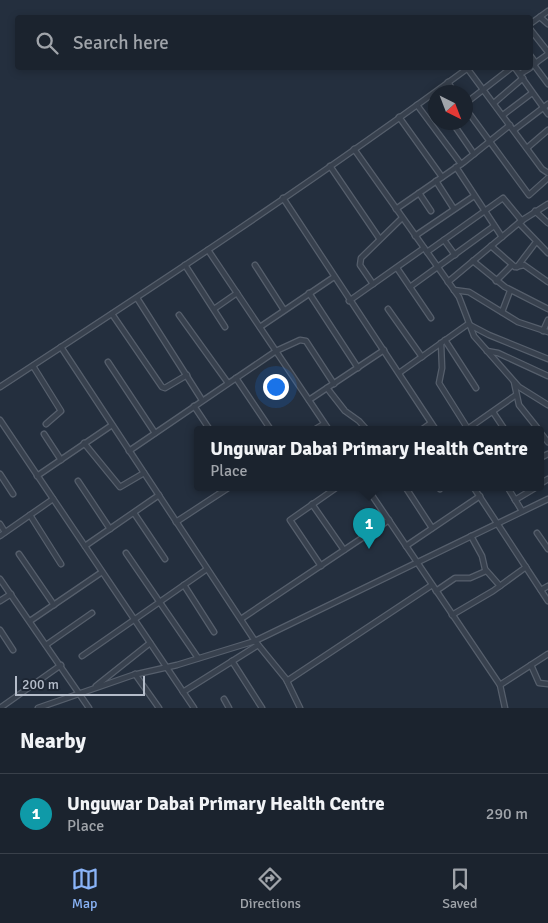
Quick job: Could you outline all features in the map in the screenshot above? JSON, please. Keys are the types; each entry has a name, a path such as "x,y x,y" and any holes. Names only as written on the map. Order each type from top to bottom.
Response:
{"street":[{"path":"533,22 548,12"},
{"path":"540,17 548,24"},
{"path":"533,33 548,53 533,66 547,81"},
{"path":"444,85 465,70"},
{"path":"470,70 542,169 548,173"},
{"path":"473,98 508,70"},
{"path":"516,70 548,114"},
{"path":"494,103 528,70"},
{"path":"503,116 532,93"},
{"path":"0,387 185,266 428,96"},
{"path":"514,130 548,104"},
{"path":"417,105 428,121"},
{"path":"399,118 442,177"},
{"path":"473,118 529,195 548,178"},
{"path":"396,209 456,168 510,125"},
{"path":"434,130 461,164"},
{"path":"458,130 474,154"},
{"path":"527,148 548,130"},
{"path":"354,149 454,290 474,336 513,380 524,390 548,405"},
{"path":"330,166 379,238"},
{"path":"456,168 502,237"},
{"path":"436,181 454,209"},
{"path":"419,193 431,211"},
{"path":"415,236 474,196"},
{"path":"283,198 349,301 384,350 433,426"},
{"path":"349,301 425,250 444,240 504,198 536,242 548,252"},
{"path":"448,282 520,222 548,204"},
{"path":"535,211 548,223"},
{"path":"373,284 360,262 379,238 402,218"},
{"path":"410,287 494,226"},
{"path":"444,240 454,255"},
{"path":"496,280 514,266 536,242"},
{"path":"491,246 514,266 524,265 548,282"},
{"path":"208,250 309,400 324,424 321,426"},
{"path":"473,261 510,291 548,309"},
{"path":"256,265 284,310"},
{"path":"185,266 225,327"},
{"path":"397,268 431,318"},
{"path":"260,326 334,277"},
{"path":"454,290 469,292 518,322 546,331 548,320"},
{"path":"502,312 510,291"},
{"path":"214,309 237,293"},
{"path":"309,293 358,368"},
{"path":"137,298 202,400"},
{"path":"388,309 422,357"},
{"path":"112,314 162,387 165,388 187,375"},
{"path":"180,315 228,383"},
{"path":"399,373 468,324"},
{"path":"468,324 489,335 548,359"},
{"path":"129,450 276,351 300,340 306,341 334,384"},
{"path":"443,342 476,388"},
{"path":"443,342 442,368 439,383 465,426"},
{"path":"61,347 256,643 287,681 300,708"},
{"path":"309,400 384,350"},
{"path":"487,351 498,353 548,376"},
{"path":"108,362 155,433"},
{"path":"32,366 61,411 46,424"},
{"path":"236,378 268,426"},
{"path":"513,380 522,411 536,426"},
{"path":"327,388 345,411 364,426"},
{"path":"473,426 516,395"},
{"path":"194,406 207,426"},
{"path":"492,412 502,426"},
{"path":"0,420 194,708"},
{"path":"427,426 431,423"},
{"path":"37,476 112,425"},
{"path":"44,434 60,460"},
{"path":"84,443 120,487 144,473"},
{"path":"0,474 13,494"},
{"path":"78,481 110,529"},
{"path":"176,522 223,491"},
{"path":"321,566 290,520 332,491"},
{"path":"369,491 500,685 505,708"},
{"path":"408,491 432,528"},
{"path":"476,491 548,601"},
{"path":"510,491 522,511"},
{"path":"515,500 530,491"},
{"path":"85,546 159,495"},
{"path":"406,546 480,496"},
{"path":"0,536 53,499"},
{"path":"183,692 232,661 256,643 548,499"},
{"path":"312,504 344,550"},
{"path":"134,512 164,558"},
{"path":"30,515 61,564"},
{"path":"240,619 389,520"},
{"path":"0,524 5,532"},
{"path":"537,533 548,549"},
{"path":"471,536 482,556 486,570 500,586"},
{"path":"19,554 54,605"},
{"path":"126,554 198,658"},
{"path":"452,614 500,586 526,567"},
{"path":"82,656 207,569"},
{"path":"436,591 456,578 470,578 486,570"},
{"path":"30,621 102,572"},
{"path":"0,579 89,708"},
{"path":"184,585 214,632"},
{"path":"287,681 432,585"},
{"path":"541,590 548,586"},
{"path":"0,601 11,594"},
{"path":"46,646 92,613"},
{"path":"0,630 14,650"},
{"path":"93,689 150,643"},
{"path":"38,708 50,706 80,693 135,674 166,668 256,643"},
{"path":"500,685 548,654"},
{"path":"232,661 262,708"},
{"path":"0,708 61,665"},
{"path":"532,665 539,683 548,684"},
{"path":"135,674 159,708"},
{"path":"224,699 229,708"}],"place":[{"name":"Unguwar Dabai Primary Health Centre","path":"369,549"}]}
